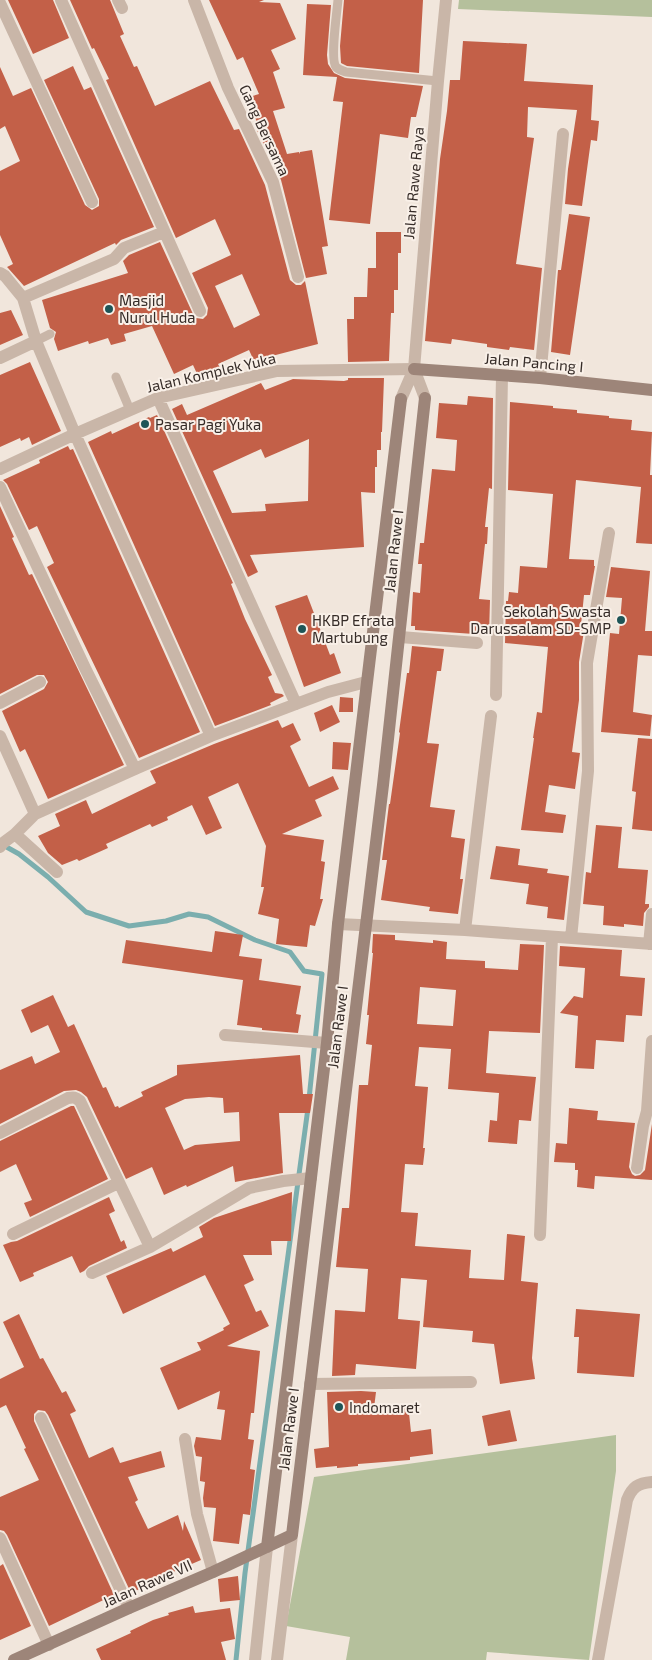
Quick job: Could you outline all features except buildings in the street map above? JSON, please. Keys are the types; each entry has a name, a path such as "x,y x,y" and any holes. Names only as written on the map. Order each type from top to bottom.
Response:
{"main road":[{"name":"Jalan Pancing I","path":"414,369 540,378 652,390"},
{"name":"Jalan Rawe I","path":"292,1535 383,785 425,398"},
{"name":"Jalan Rawe I","path":"267,1547 311,1178 366,682 401,399"},
{"name":"Jalan Rawe VII","path":"14,1660 292,1535"}],"street":[{"path":"61,0 200,311"},
{"name":"Gang Bersama","path":"194,0 228,88 273,182 298,277"},
{"name":"Jalan Rawe Raya","path":"414,369 446,0"},
{"path":"0,3 92,202"},
{"path":"540,378 563,134"},
{"path":"23,298 114,259 124,248 164,232"},
{"path":"0,273 5,276 23,298 36,341 75,434 211,736"},
{"path":"0,358 36,341"},
{"path":"414,369 425,398"},
{"path":"401,399 414,369"},
{"name":"Jalan Komplek Yuka","path":"0,469 158,398 277,371 414,369"},
{"path":"496,695 502,376"},
{"path":"158,398 296,704"},
{"path":"0,487 135,769"},
{"path":"571,938 588,771 587,663 609,533"},
{"path":"400,637 477,643"},
{"path":"0,703 40,682"},
{"path":"2,845 16,834 35,814 135,769 211,736 296,704 366,682"},
{"path":"465,930 491,716"},
{"path":"0,736 6,763 35,814"},
{"path":"16,834 57,872"},
{"path":"338,924 465,930 651,944 652,914"},
{"path":"540,1235 552,937"},
{"path":"225,1035 325,1043"},
{"path":"637,1168 643,1126 648,1111 652,1042"},
{"path":"0,1132 68,1098 74,1097 80,1101 150,1248"},
{"path":"92,1273 150,1248 249,1188 311,1178"},
{"path":"13,1234 118,1183"},
{"path":"310,1384 471,1382"},
{"path":"41,1418 129,1608"},
{"path":"184,1439 197,1514 213,1572"},
{"path":"598,1660 627,1500 631,1490 639,1484 652,1482"},
{"name":"Jalan Rawe I","path":"277,1660 292,1535"},
{"path":"0,1538 49,1645"},
{"name":"Jalan Rawe I","path":"255,1660 267,1547"}],"lane":[{"path":"338,0 334,51 334,62 337,68 346,72 438,81"},
{"path":"36,341 50,334"},
{"path":"116,377 130,410"}],"green space":[{"path":"459,0 652,0 652,17 458,9"},
{"path":"616,1435 616,1471 589,1660 487,1652 486,1660 346,1660 350,1637 286,1626 314,1477"}],"waterway":[{"path":"3,845 19,854 48,877 86,912 129,926 166,921 189,914 208,917 255,940 290,952 304,971 322,974 309,1099"},
{"path":"236,1660 245,1573 308,1108"}],"place":[{"name":"Masjid Nurul Huda","path":"109,309"},
{"name":"Pasar Pagi Yuka","path":"145,424"},
{"name":"Sekolah Swasta Darussalam SD-SMP","path":"621,620"},
{"name":"HKBP Efrata Martubung","path":"302,629"},
{"name":"Indomaret","path":"339,1407"}]}
